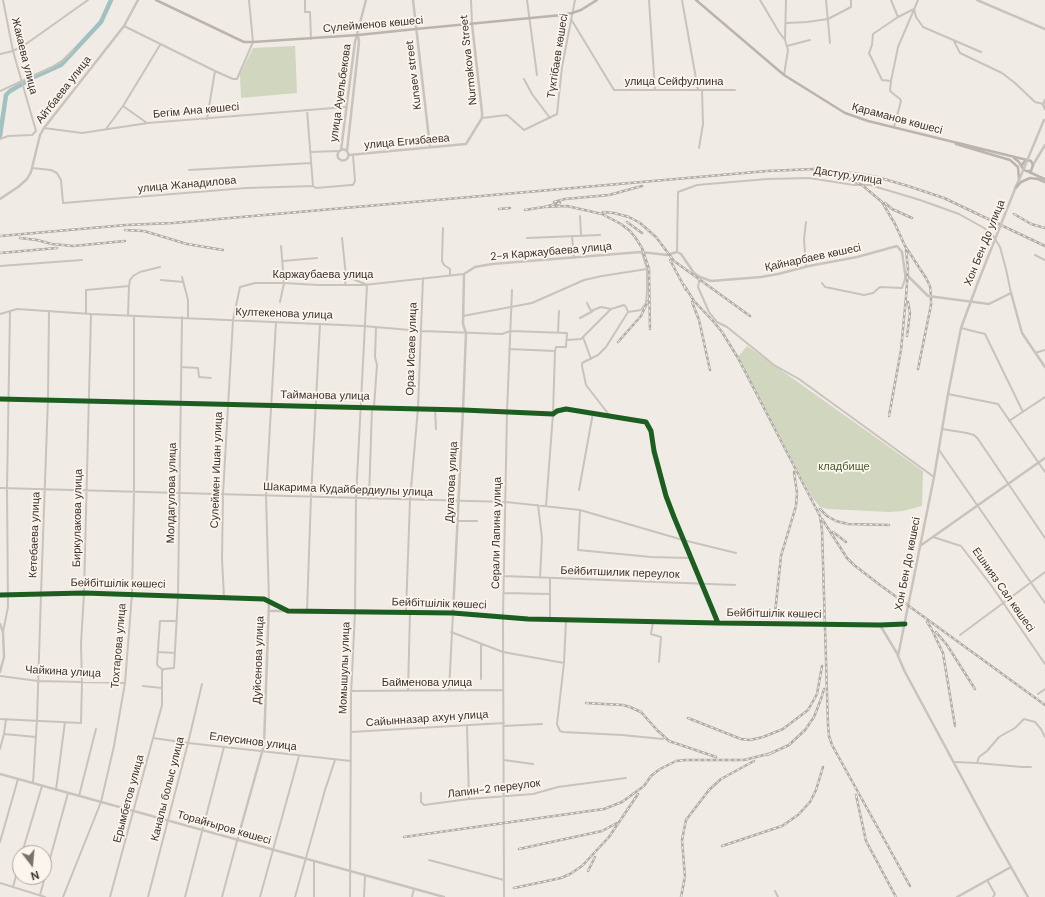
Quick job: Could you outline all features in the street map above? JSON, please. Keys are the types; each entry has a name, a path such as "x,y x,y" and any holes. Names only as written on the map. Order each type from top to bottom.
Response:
{"main road":[{"name":"Сүлейменов көшесі","path":"156,0 244,42 358,36 572,14 596,0"},
{"name":"Қараманов көшесі","path":"696,0 784,75 845,113 858,118 1028,160"},
{"path":"948,141 1010,160 1016,164 1019,171 1019,180"},
{"path":"1010,156 1019,162 1024,171 1028,171 1045,179"},
{"path":"1022,166 1024,161 1028,160 1040,176"},
{"path":"1028,171 1032,169 1033,165"},
{"path":"1015,189 1021,182 1030,178 1045,182"}],"street":[{"name":"Жакаева улица","path":"3,0 13,51 36,132"},
{"path":"0,54 13,51 26,44 88,0"},
{"path":"134,0 134,9"},
{"name":"Айтбаева улица","path":"0,197 22,184 29,175 44,128 124,26 138,0"},
{"path":"124,26 215,71 233,79 237,79 253,42 249,0"},
{"path":"305,0 306,12 310,12 311,39"},
{"name":"улица Ауельбекова","path":"347,151 349,107 355,42 358,36 366,0"},
{"name":"Kunaev street","path":"413,0 430,147"},
{"name":"Nurmakova Street","path":"471,0 472,24 482,118"},
{"path":"527,0 537,75"},
{"name":"Түктібаев көшесі","path":"550,118 558,114 562,67 575,0"},
{"path":"649,0 655,90"},
{"path":"682,0 698,90"},
{"path":"760,0 785,40 787,46 787,60 784,75"},
{"path":"785,40 786,0"},
{"path":"826,0 830,43"},
{"path":"786,23 827,19 851,7 851,0"},
{"path":"890,0 898,17"},
{"path":"894,127 901,101 890,91 891,81 898,47 918,0"},
{"path":"977,0 1045,29"},
{"path":"891,81 882,80 869,53 872,45 873,34 898,17 914,9"},
{"path":"914,9 914,14 923,27 981,52"},
{"name":"улица Сейфуллина","path":"571,19 614,90 735,90"},
{"path":"787,46 810,40"},
{"path":"954,40 960,53 1002,73 1035,102 1043,104"},
{"path":"106,129 123,106 160,45"},
{"path":"0,91 52,67 63,60 73,50"},
{"path":"207,119 215,71"},
{"path":"482,118 506,115 524,130 550,118 532,94 524,79"},
{"path":"699,148 703,124 702,90"},
{"path":"1045,100 1043,104 1045,109"},
{"path":"123,106 148,123"},
{"name":"улица Ауельбекова","path":"340,151 349,107"},
{"name":"Бегім Ана көшесі","path":"44,128 82,132 148,123 349,107"},
{"path":"307,110 313,186"},
{"name":"улица Егизбаева","path":"349,155 466,144 482,118"},
{"name":"Хон Бен До улица","path":"970,302 1044,118"},
{"path":"0,139 8,136 32,135 36,132 42,132"},
{"path":"1033,165 1045,145"},
{"path":"310,152 340,151 347,151 349,155 346,160 342,161 338,157 340,151"},
{"name":"улица Жанадилова","path":"32,168 51,170 57,173 61,180 63,203 246,188 313,186 316,188 354,185 353,154"},
{"path":"1028,160 1038,155"},
{"path":"189,170 311,163"},
{"name":"Дастур улица","path":"677,252 678,192 696,185 767,179 809,178 854,185 870,185 920,200 959,214 992,234 1000,247 1011,293"},
{"path":"580,216 581,235"},
{"path":"806,222 804,239 806,267"},
{"path":"443,228 442,261 444,265 450,269 450,275"},
{"path":"527,238 600,235"},
{"path":"572,236 574,258"},
{"path":"342,238 346,276 345,286"},
{"path":"280,302 284,283 281,246"},
{"name":"Қайнарбаев көшесі","path":"700,277 711,281 761,277 857,257 897,246 902,252 905,273"},
{"path":"610,416 586,385 582,363 598,355 606,347 628,312 641,310 646,303 647,269 642,253 668,255 677,252 681,254 694,273 700,277 698,287 710,312 717,322 741,337 774,364 799,379 934,477"},
{"name":"2-я Каржаубаева улица","path":"464,274 475,267 492,264 642,253"},
{"path":"1035,255 1045,260"},
{"path":"283,261 317,258"},
{"path":"0,266 82,260"},
{"path":"128,315 130,280 133,276 140,272 160,267"},
{"path":"463,316 532,303 584,280 616,273 647,269"},
{"path":"822,283 825,287 864,295 873,293 880,287 902,288 905,273"},
{"path":"905,273 928,296 989,304 1011,293 1022,334 1045,367"},
{"name":"Каржаубаева улица","path":"233,320 240,287 254,283 345,286 367,285 464,274"},
{"name":"Дулатова улица","path":"449,691 466,333 463,324 464,274"},
{"path":"346,276 367,285"},
{"path":"182,277 188,300 188,318"},
{"name":"Ораз Исаев улица","path":"408,691 410,500 418,408 423,278"},
{"path":"161,280 183,282"},
{"name":"Момышулы улица","path":"350,897 351,691 355,612 356,498 367,285"},
{"path":"86,313 86,290 129,286"},
{"name":"Серали Лапина улица","path":"504,897 503,616 506,502 506,412 512,290"},
{"name":"Хон Бен До көшесі","path":"898,656 934,477 961,328 970,302"},
{"path":"587,303 591,311 593,311"},
{"path":"546,506 553,414 556,347 566,347 566,340 578,340 611,309 624,305 628,312"},
{"path":"580,318 601,307 611,309"},
{"name":"Култекенова улица","path":"0,314 17,309 49,310 91,314 364,326 421,332 502,334 510,331 558,332 567,333 566,340"},
{"name":"Кетебаева улица","path":"33,783 37,720 48,400 49,310"},
{"path":"0,672 4,657 4,632 8,607 7,488 10,311"},
{"path":"558,332 559,311"},
{"name":"Биркулакова улица","path":"65,722 80,723 91,314"},
{"name":"Тохтарова улица","path":"63,897 101,802 114,746 124,682 132,594 134,492 134,316"},
{"name":"Молдагулова улица","path":"163,670 174,668 177,621 182,317"},
{"name":"Сулеймен Ишан улица","path":"224,597 222,559 223,494 233,320"},
{"name":"Дуйсенова улица","path":"222,897 263,750 269,611 266,495 276,322"},
{"path":"307,611 311,496 320,324"},
{"path":"369,499 373,407 377,365 375,357 376,327"},
{"path":"961,328 986,334 1023,412"},
{"path":"582,337 591,358"},
{"path":"509,349 555,351"},
{"path":"1034,353 1045,350"},
{"path":"182,367 198,368 199,377 211,378"},
{"path":"948,394 998,404 1045,472"},
{"path":"1010,421 1045,397"},
{"name":"Тайманова улица","path":"0,399 418,408 553,414 557,411 566,409 646,422 651,431 666,496 683,540"},
{"path":"435,409 436,429"},
{"path":"579,490 593,413"},
{"path":"942,429 974,435 978,439 1045,538"},
{"path":"939,450 1045,603"},
{"path":"920,546 1045,458"},
{"name":"Шакарима Кудайбердиулы улица","path":"0,488 311,496 459,502 506,502 580,510 683,540 736,553"},
{"path":"538,505 542,538 540,578"},
{"path":"580,510 578,550 651,557 690,558"},
{"path":"458,520 477,521"},
{"name":"Ешнияз Сал көшесі","path":"933,537 961,546 1045,664"},
{"path":"683,540 718,623"},
{"path":"960,635 1045,572"},
{"name":"Бейбитшилик переулок","path":"504,576 735,585"},
{"path":"550,578 550,619"},
{"name":"Бейбітшілік көшесі","path":"0,595 84,593 224,597 264,599 288,611 453,612 566,620 880,625 905,624"},
{"path":"504,593 550,594"},
{"path":"269,611 288,611"},
{"path":"566,620 564,663 557,724 560,731 622,735 663,740"},
{"path":"175,653 158,652 160,621 177,621"},
{"path":"653,622 651,634 661,637 659,662"},
{"path":"0,624 4,632"},
{"path":"880,625 898,656 905,672 988,828 1012,867 1028,897"},
{"path":"451,632 503,652 564,663"},
{"path":"481,644 481,679"},
{"name":"Ерымбетов улица","path":"110,897 162,705 163,670 158,666 158,652"},
{"name":"Чайкина улица","path":"0,676 38,681 124,682"},
{"name":"Каналы болыс улица","path":"148,897 202,684"},
{"path":"143,686 162,688"},
{"path":"1038,694 1045,689"},
{"name":"Байменова улица","path":"351,691 503,690"},
{"path":"0,719 65,722 56,790"},
{"path":"0,749 6,719"},
{"path":"977,763 979,757 1000,737 1015,728 1024,719 1035,722 1045,737"},
{"name":"Сайынназар ахун улица","path":"351,732 504,723"},
{"path":"504,726 542,724"},
{"path":"467,725 469,799"},
{"path":"79,796 96,729"},
{"path":"4,734 36,737"},
{"name":"Елеусинов улица","path":"153,738 350,761"},
{"path":"185,897 224,747"},
{"path":"260,897 299,756"},
{"path":"295,897 335,760"},
{"path":"504,760 534,764"},
{"path":"954,762 1031,767"},
{"name":"Торайғыров көшесі","path":"0,774 237,841 444,897"},
{"name":"Лапин-2 переулок","path":"421,794 421,802 424,805 469,799 533,794 558,787 626,778"},
{"path":"0,842 18,779"},
{"path":"24,845 42,786"},
{"path":"40,895 68,793"},
{"path":"429,860 504,880"},
{"path":"314,862 314,897"},
{"path":"957,897 1012,867"},
{"path":"364,897 365,875"},
{"path":"987,880 995,894 993,897"},
{"path":"0,883 45,897"},
{"path":"412,897 414,889"},
{"path":"776,891 778,897"}],"green space":[{"path":"295,46 297,93 241,98 240,74 253,48"},
{"name":"кладбище","path":"747,346 923,471 922,506 903,511 889,512 828,509 820,507 812,497 738,357"}],"waterway":[{"path":"0,136 6,95 10,91 34,77 61,65 101,22 111,0"}],"railway":[{"path":"0,236 126,225 173,223 767,171 814,169 877,177 908,186 944,198 1045,246"},
{"path":"840,175 862,185 882,202 895,224 905,246 930,286 931,305 918,369"},
{"path":"554,202 565,199 609,195 642,186"},
{"path":"560,203 544,207 567,206 602,214 621,224 635,237 642,248 649,269 650,329"},
{"path":"885,203 892,209 912,218"},
{"path":"525,210 544,207"},
{"path":"499,209 510,208"},
{"path":"603,212 629,217 640,223 656,237 674,261 750,316"},
{"path":"1014,214 1031,224 1045,228"},
{"path":"627,222 642,233"},
{"path":"125,230 144,231 187,244 223,250"},
{"path":"20,238 73,246 125,241"},
{"path":"0,253 57,248"},
{"path":"889,416 901,350 908,269 906,250"},
{"path":"670,260 686,290"},
{"path":"684,285 694,301 722,332 738,358 820,516 822,530 829,736 832,745 910,886"},
{"path":"618,342 641,316 648,301"},
{"path":"692,302 699,320 710,370"},
{"path":"907,336 910,313 908,302"},
{"path":"775,613 781,556 796,506 797,493 794,472"},
{"path":"820,509 827,516 836,521 848,524 889,525"},
{"path":"822,519 847,558 854,565 1045,705"},
{"path":"833,532 846,542"},
{"path":"927,622 943,653 955,726"},
{"path":"936,632 947,645 975,689"},
{"path":"688,718 741,739 750,740 763,737 783,729 808,710 817,694 822,666"},
{"path":"767,755 789,745 805,730 814,717 824,689"},
{"path":"586,703 623,705 630,707 641,712 669,741 716,757"},
{"path":"404,837 604,809 622,802 644,786 651,776 660,769 676,761 744,760 772,753"},
{"path":"681,897 685,877 682,840 686,820 709,790 721,779 754,761"},
{"path":"722,846 782,826 798,815 810,802 816,790 823,767"},
{"path":"514,888 561,878 582,866 609,837 638,794"},
{"path":"856,795 866,841 896,897"},
{"path":"519,849 602,831 617,823"},
{"path":"588,871 595,857"}],"cycle path":[{"path":"0,399 463,410 553,414 557,411 566,409 646,422 651,431 654,451 666,496 718,623"},
{"path":"0,595 84,593 264,599 288,611 453,613 528,619 718,623 905,624"}]}
